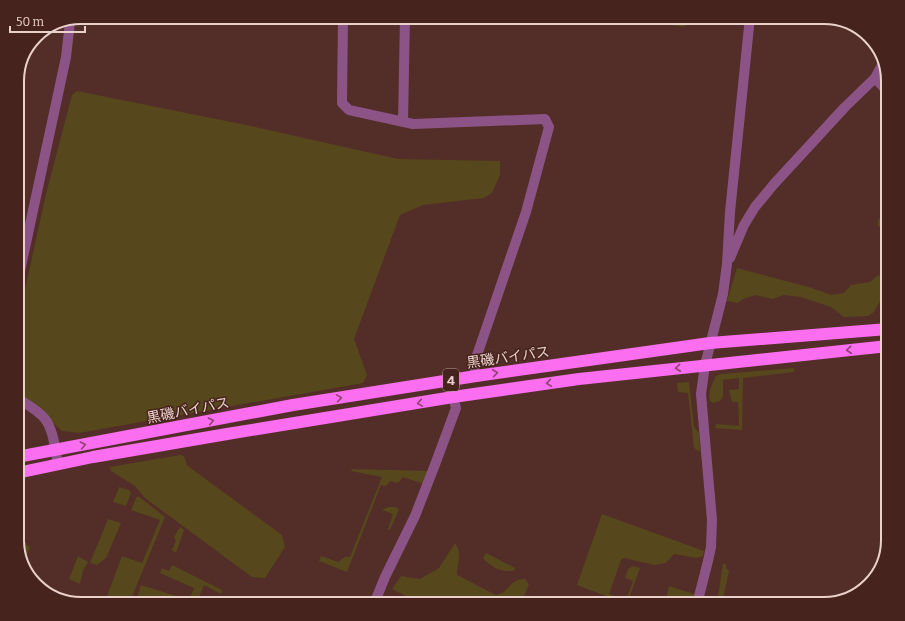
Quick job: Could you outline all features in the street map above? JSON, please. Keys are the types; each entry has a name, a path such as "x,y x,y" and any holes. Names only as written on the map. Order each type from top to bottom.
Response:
{"highway":[{"name":"黒磯バイパス","path":"24,456 293,405 476,376 710,343 881,330"},
{"name":"4","path":"24,471 212,436 453,397 579,379 881,347"}],"street":[{"path":"343,24 342,103 349,110 413,124 545,119 549,128 526,212 474,364 476,376"},
{"path":"403,122 405,24"},
{"path":"699,597 708,561 712,528 701,394 705,365 723,294 727,264 730,212 749,24"},
{"path":"24,252 66,57 70,25"},
{"path":"727,264 744,225 755,207 774,184 845,107 875,78 880,69"},
{"path":"875,78 881,84"},
{"path":"377,597 415,516 436,462 456,408 453,397"},
{"path":"24,403 40,414 50,428 58,464"}],"shaded area":[{"path":"666,24 687,24 684,27"},
{"path":"77,91 251,126 398,159 500,161 500,175 492,193 484,198 423,205 400,215 354,339 367,375 363,383 79,433 62,431 24,396 24,294 46,194 72,95"},
{"path":"881,217 881,228 878,226 878,220"},
{"path":"737,268 812,288 831,295 844,293 851,285 870,282 878,275 881,276 881,300 874,312 868,316 844,317 831,307 801,297 784,295 772,299 756,295 743,299 738,303 727,301"},
{"path":"794,368 794,372 743,378 742,430 715,428 716,424 739,426 738,402 732,402 729,390 739,389 739,378 723,380 723,397 720,401 713,403 710,401 710,391 716,376 721,374"},
{"path":"689,382 694,427 699,433 700,452 694,448 688,393 678,392 677,383"},
{"path":"180,455 184,456 187,465 282,535 285,547 265,578 252,577 145,498 135,486 111,471 110,467"},
{"path":"352,469 429,471 424,484 403,477 397,483 390,481 386,486 381,485 347,572 319,561 321,556 338,562 345,557 350,557 382,477 351,471"},
{"path":"119,487 129,490 131,493 126,506 113,502"},
{"path":"138,496 165,517 132,597 107,597 122,556 142,563 160,520 131,510"},
{"path":"388,507 395,507 399,509 390,530 388,529 393,514 382,510"},
{"path":"602,514 704,551 703,556 697,558 674,554 666,563 654,565 624,558 621,560 609,594 617,597 609,597 577,585"},
{"path":"108,519 121,523 106,558 97,565 90,563"},
{"path":"180,527 184,530 176,553 172,550 176,541 174,537"},
{"path":"24,541 30,548 27,554 25,551"},
{"path":"455,543 459,551 457,575 496,595 505,591 517,580 525,579 529,584 524,597 408,597 392,589 401,576 420,579 439,568"},
{"path":"486,553 515,568 515,570 506,571 493,567 483,558"},
{"path":"78,556 88,562 83,571 80,584 69,579"},
{"path":"723,563 729,571 723,597 718,597"},
{"path":"172,565 222,590 221,594 204,585 199,597 190,597 194,588 160,573 162,568 169,571"},
{"path":"633,566 640,568 630,597 627,597 633,581 625,578 628,569"},
{"path":"141,585 179,597 137,597"},
{"path":"669,586 694,594 693,597 667,597"}]}
